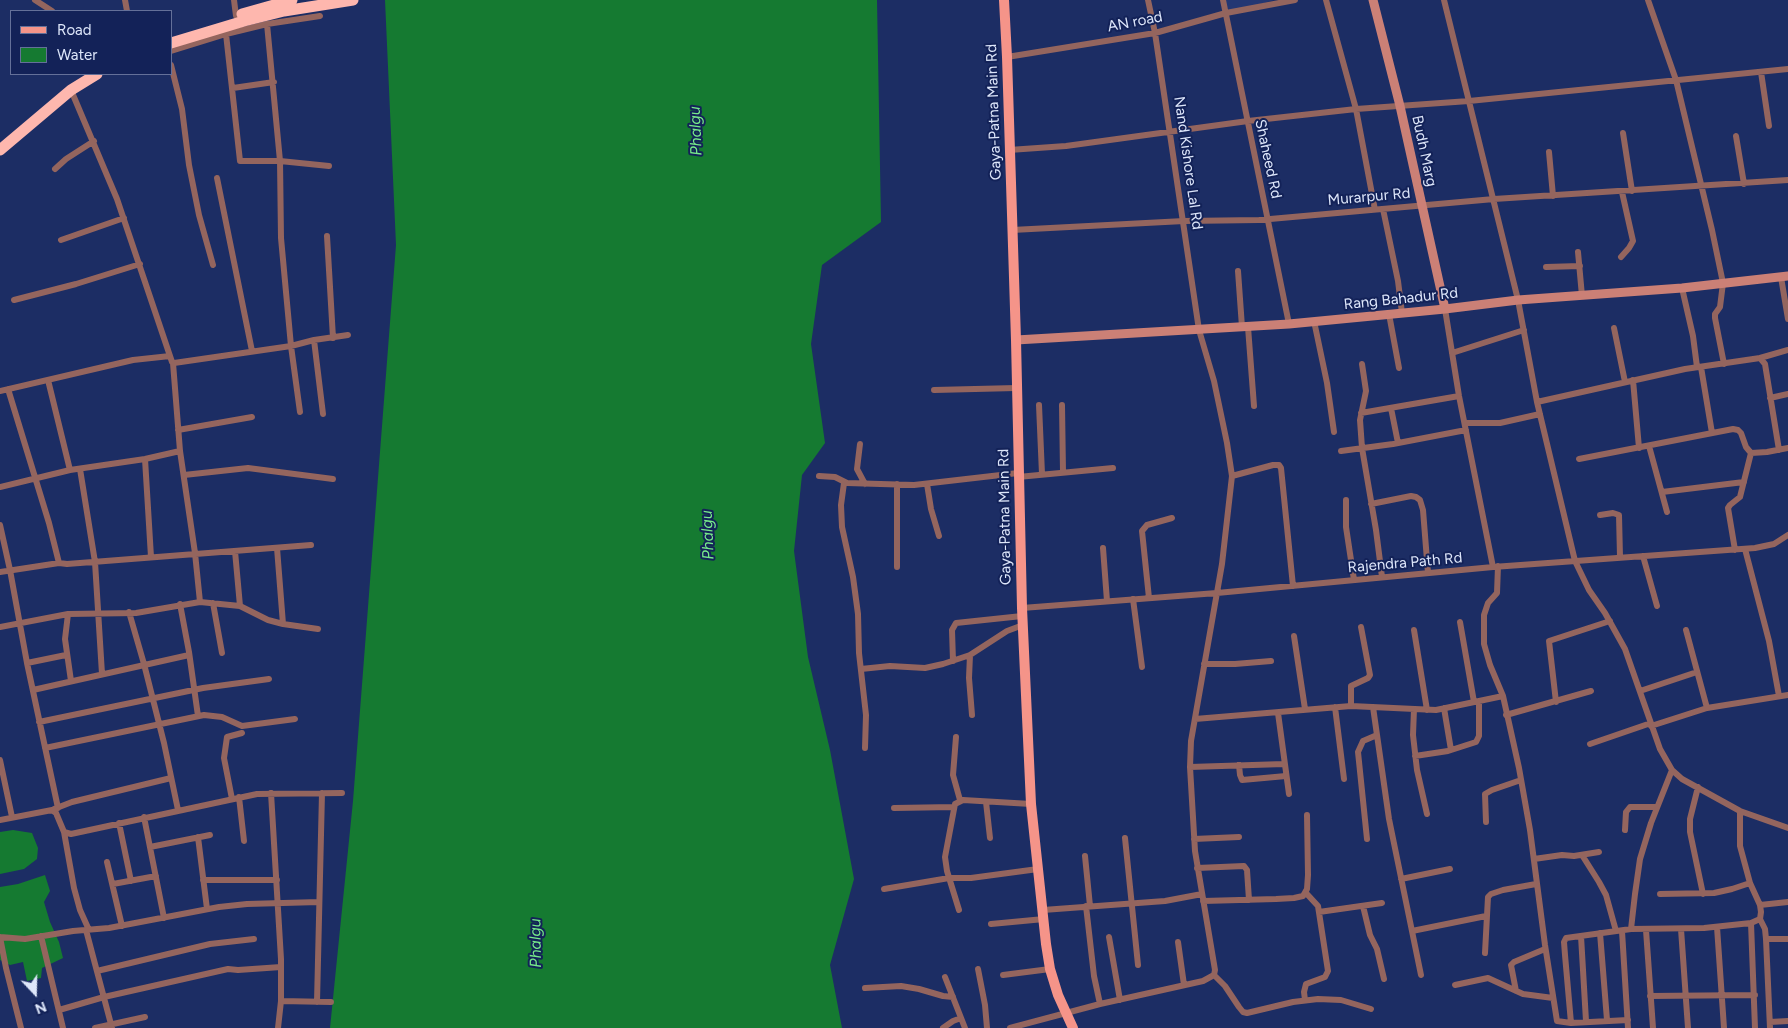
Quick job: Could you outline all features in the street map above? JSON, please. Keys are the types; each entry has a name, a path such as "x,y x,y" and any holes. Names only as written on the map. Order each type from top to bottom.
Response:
{"highway":[{"path":"172,36 289,0"},
{"path":"172,43 284,11 353,0"},
{"path":"0,141 83,75"},
{"path":"0,150 71,90 95,75"}],"main road":[{"name":"Gaya-Patna Main Rd","path":"1004,0 1016,340 1022,616 1031,804 1050,969 1054,984 1073,1028"}],"street":[{"path":"34,0 50,10"},
{"path":"234,0 236,16"},
{"name":"Nand Kishore Lal Rd","path":"1148,0 1156,33 1200,330 1216,390 1232,476 1217,593 1194,719 1190,767 1197,868 1211,939 1214,975"},
{"name":"Shaheed Rd","path":"1223,0 1289,324"},
{"name":"AN road","path":"1007,57 1156,33 1226,13 1295,0"},
{"path":"1326,0 1356,109 1375,210"},
{"name":"Budh Marg","path":"1373,0 1400,106 1445,309"},
{"path":"1444,0 1518,300 1540,414 1575,560 1589,590 1610,621 1625,649 1651,724 1665,760 1672,770 1682,779 1740,811 1788,828"},
{"path":"1648,0 1676,80 1712,230 1723,283 1720,307 1715,314 1715,318 1724,364"},
{"path":"172,51 267,24 320,16"},
{"path":"267,24 280,161 281,238 291,346 300,412"},
{"path":"226,34 240,161 280,161 329,166"},
{"path":"172,69 182,109 189,165 199,215 214,265"},
{"path":"1009,150 1066,146 1171,131 1356,109 1469,101 1788,69"},
{"path":"1761,72 1769,126"},
{"path":"233,88 274,82"},
{"path":"71,90 94,141 124,218 171,359 180,451 200,602"},
{"path":"1623,133 1632,191"},
{"path":"1736,136 1744,184"},
{"path":"55,170 66,159 94,141"},
{"path":"1548,152 1553,196"},
{"path":"217,178 252,351"},
{"name":"Murarpur Rd","path":"1012,230 1184,221 1268,219 1494,199 1788,180"},
{"path":"1621,257 1632,241 1622,192"},
{"path":"1383,209 1398,281 1402,313"},
{"path":"61,240 124,218"},
{"path":"327,236 333,338"},
{"path":"1578,252 1582,296"},
{"path":"14,300 76,284 140,264"},
{"path":"1546,267 1580,266"},
{"path":"1238,271 1254,406"},
{"path":"1785,277 1788,319"},
{"name":"Rang Bahadur Rd","path":"1016,340 1289,324 1518,300 1682,288 1785,277"},
{"path":"1682,288 1712,433"},
{"path":"1445,309 1466,427 1495,567 1497,593 1486,608 1483,624 1485,650 1503,696 1521,780 1557,1021 1571,1023 1628,1020"},
{"path":"1390,314 1398,368"},
{"path":"1314,321 1327,383 1334,432"},
{"path":"1614,328 1626,382"},
{"path":"1452,353 1524,330"},
{"path":"0,391 133,360 171,359 252,351 348,335"},
{"path":"314,340 323,414"},
{"path":"1538,402 1633,380 1699,367 1760,358 1788,350"},
{"path":"1760,358 1765,364 1779,450"},
{"path":"1362,364 1366,391 1359,426 1382,577"},
{"path":"48,380 70,470"},
{"path":"1633,380 1639,448"},
{"path":"934,390 1016,388"},
{"path":"8,389 59,563"},
{"path":"1770,398 1788,394"},
{"path":"1361,413 1460,396"},
{"path":"1039,405 1042,474"},
{"path":"1062,405 1063,472"},
{"path":"1391,408 1398,443"},
{"path":"1341,451 1398,443 1466,427 1500,423 1540,414"},
{"path":"178,430 252,418"},
{"path":"1579,459 1733,429 1741,433 1746,447 1751,453"},
{"path":"860,444 857,470 864,484"},
{"path":"1649,446 1667,512"},
{"path":"1751,453 1788,448"},
{"path":"0,487 70,470 145,459 180,451"},
{"path":"1735,550 1728,508 1740,497 1751,453"},
{"path":"145,459 152,557"},
{"path":"1232,476 1273,465 1279,465 1281,468 1293,586"},
{"path":"184,475 248,468 333,479"},
{"path":"819,476 835,477 844,483 927,484 1113,468"},
{"path":"80,469 95,562 102,674"},
{"path":"1662,492 1744,482"},
{"path":"844,483 842,527 853,577 858,614 860,669 866,714 866,748"},
{"path":"897,484 897,567"},
{"path":"927,484 931,509 939,536"},
{"path":"1371,504 1410,496 1420,500 1423,510 1428,573"},
{"path":"1346,500 1346,527 1354,580"},
{"path":"1600,515 1613,513 1619,516 1620,558"},
{"path":"1149,598 1142,532 1147,526 1172,518"},
{"path":"0,525 45,748 56,814 64,832 74,888 112,1026"},
{"name":"Rajendra Path Rd","path":"953,661 952,630 956,623 1022,616 1107,601 1217,593 1575,560 1745,549 1774,544 1788,535"},
{"path":"0,572 59,563 95,562 311,545"},
{"path":"277,548 284,624"},
{"path":"1103,548 1107,601"},
{"path":"1745,549 1769,641 1779,696"},
{"path":"234,551 240,606"},
{"path":"1643,556 1657,606"},
{"path":"1133,599 1142,667"},
{"path":"0,627 68,614 136,613 200,602 240,606 268,620 318,629"},
{"path":"213,603 222,653"},
{"path":"180,604 198,716"},
{"path":"128,612 144,664 178,810"},
{"path":"68,614 65,639 71,681"},
{"path":"860,669 890,666 924,668 953,661 970,655 1007,631 1022,616"},
{"path":"1556,702 1549,641 1610,621"},
{"path":"1416,756 1451,750 1479,739 1476,702 1460,622"},
{"path":"1351,706 1351,686 1368,678 1370,675 1361,627"},
{"path":"1414,630 1427,710"},
{"path":"1686,630 1707,708"},
{"path":"1294,636 1306,709"},
{"path":"27,663 66,655"},
{"path":"32,690 189,655"},
{"path":"970,655 972,715"},
{"path":"1204,664 1270,661"},
{"path":"1640,691 1697,672"},
{"path":"39,722 194,690 269,679"},
{"path":"1506,716 1591,691"},
{"path":"1590,744 1707,708 1788,695"},
{"path":"1194,719 1351,706 1427,710 1503,696"},
{"path":"1335,707 1344,779"},
{"path":"1372,707 1389,819 1422,975"},
{"path":"1444,708 1451,750"},
{"path":"1414,709 1413,735 1417,770 1427,814"},
{"path":"1278,713 1289,794"},
{"path":"45,748 198,716 222,717 242,726 295,719"},
{"path":"232,799 224,758 227,737 242,733"},
{"path":"1367,838 1358,752 1363,741 1377,735"},
{"path":"956,737 953,779 960,800"},
{"path":"0,760 12,817"},
{"path":"1190,767 1284,764"},
{"path":"1239,766 1242,780 1286,776"},
{"path":"1631,929 1640,859 1657,807 1672,770"},
{"path":"0,820 55,809 72,802 171,778"},
{"path":"1486,822 1485,794 1521,780"},
{"path":"1698,787 1690,819 1690,832 1704,894"},
{"path":"64,832 71,834 239,797 271,793 342,793"},
{"path":"271,793 279,903 281,967 281,1001 278,1028"},
{"path":"317,1002 322,793"},
{"path":"239,797 244,841"},
{"path":"960,800 1031,804"},
{"path":"959,910 949,878 945,852 951,834 954,807 960,800"},
{"path":"986,802 990,838"},
{"path":"894,808 954,807"},
{"path":"1625,830 1626,812 1630,807 1657,807"},
{"path":"1740,811 1740,846 1750,883 1760,905 1760,919 1765,929 1770,1025 1788,1021"},
{"path":"991,924 1088,906 1202,898 1249,900 1303,896 1306,893 1308,875 1307,815"},
{"path":"144,817 164,918"},
{"path":"120,823 131,881"},
{"path":"150,847 210,835"},
{"path":"198,837 207,909"},
{"path":"1194,839 1239,837"},
{"path":"1125,838 1138,965"},
{"path":"1534,859 1599,852"},
{"path":"1582,855 1606,895 1619,931 1628,1028"},
{"path":"1085,856 1094,976 1100,1004"},
{"path":"108,862 122,926"},
{"path":"1197,868 1244,866 1247,870 1249,900"},
{"path":"884,889 949,878 971,878 1038,869"},
{"path":"1401,879 1450,869"},
{"path":"113,884 156,876"},
{"path":"203,880 277,880"},
{"path":"1660,894 1704,894 1732,889 1750,883"},
{"path":"1485,953 1486,900 1491,894 1503,890 1536,884"},
{"path":"1305,1000 1306,984 1325,977 1328,971 1318,906 1306,893"},
{"path":"21,1028 0,937 26,939 122,926 207,909 247,904 319,902"},
{"path":"1760,905 1788,902"},
{"path":"1319,912 1382,903"},
{"path":"1364,906 1370,935 1377,949 1384,979"},
{"path":"1412,931 1486,916"},
{"path":"1571,1023 1564,942 1566,938 1631,929 1718,927 1751,923 1760,919"},
{"path":"1751,923 1755,1028"},
{"path":"1718,927 1724,1028"},
{"path":"1681,929 1688,1028"},
{"path":"1646,930 1652,1028"},
{"path":"1600,933 1607,1020"},
{"path":"41,936 63,1028"},
{"path":"1581,936 1586,1021"},
{"path":"1109,937 1120,1000"},
{"path":"97,971 210,944 254,939"},
{"path":"1766,939 1788,939"},
{"path":"1178,942 1184,985"},
{"path":"1516,991 1510,965 1545,949"},
{"path":"59,1010 104,997 228,969 281,967"},
{"path":"978,969 986,1011 987,1028"},
{"path":"1004,976 1050,969"},
{"path":"1013,1028 1100,1004 1202,981 1214,975 1225,986 1243,1012 1252,1012 1305,1000 1328,998 1371,1009"},
{"path":"945,977 965,1028"},
{"path":"1455,985 1488,978 1532,996 1553,998"},
{"path":"865,988 890,985 901,986 919,988 943,996 953,997"},
{"path":"1650,996 1754,995"},
{"path":"281,1001 331,1002"},
{"path":"95,1028 112,1026 144,1017"},
{"path":"943,1028 961,1018"}],"shaded area":[{"path":"1223,0 1274,0 1230,13"}],"water":[{"name":"Phalgu","path":"385,0 877,0 881,222 822,265 811,344 825,443 802,475 794,551 808,657 830,750 854,879 830,965 842,1028 330,1028 353,801 396,245"},
{"path":"13,830 32,833 38,848 37,859 24,869 0,874 0,832"},
{"path":"45,875 50,891 44,902 63,958 42,968 41,978 27,981 23,962 10,965 0,960 0,887 18,884"}]}
